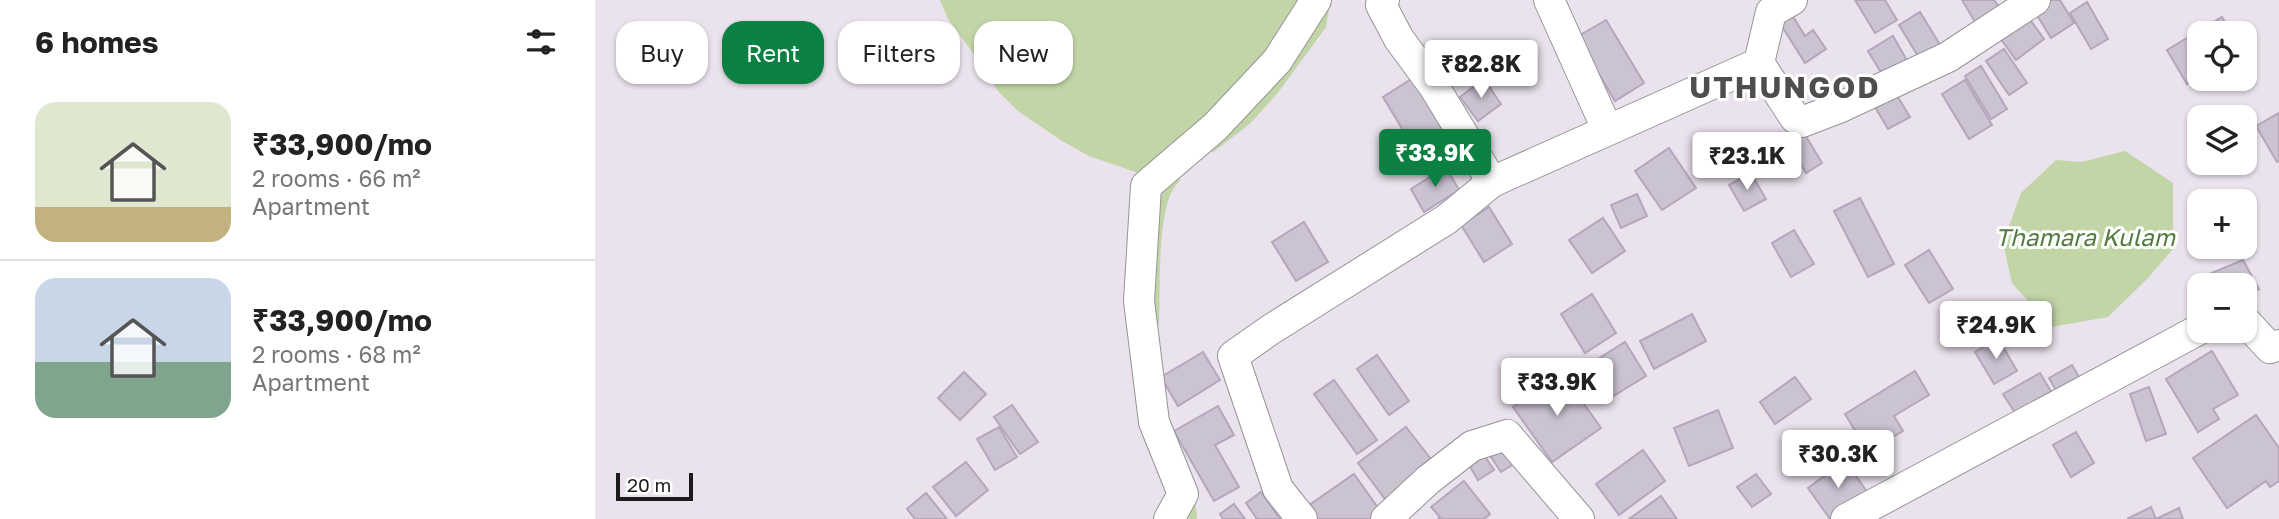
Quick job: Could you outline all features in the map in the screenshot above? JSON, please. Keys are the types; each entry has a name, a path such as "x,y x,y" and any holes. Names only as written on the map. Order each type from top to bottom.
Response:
{"street":[{"path":"1170,519 1183,494 1154,422 1139,301 1146,186 1216,127 1277,61 1317,0"},
{"path":"1549,0 1607,129"},
{"path":"1793,0 1772,12 1759,63 1794,118 1802,122 1841,107 1948,57 2035,0"},
{"path":"1377,2 1399,39 1433,85 1492,182"},
{"path":"1302,519 1278,489 1233,356 1447,219 1492,182 1759,63"},
{"path":"2257,334 2270,348 2279,345"},
{"path":"1846,519 2187,336"},
{"path":"1386,519 1472,446 1507,435 1579,519"}],"water":[{"path":"940,0 1312,0 1304,23 1150,177 1089,156 1062,141 1018,111 993,84 1073,84 1073,21 974,21 974,54 960,35 960,21 948,19"},
{"name":"Thamara Kulam","path":"2125,151 2173,183 2173,249 2108,317 2051,327 2012,283 2003,243 2021,193 2056,160 2082,162"}],"building":[{"path":"1855,0 1885,0 1897,20 1875,33"},
{"path":"1962,0 1994,0 2001,10 1977,25"},
{"path":"2044,0 2060,0 2074,23 2051,38 2032,7"},
{"path":"2087,2 2108,39 2091,49 2070,13"},
{"path":"1920,12 1942,48 1921,61 1899,25"},
{"path":"2026,14 2044,39 2016,60 1998,35"},
{"path":"1792,15 1805,36 1813,30 1826,49 1805,63 1780,23"},
{"path":"1606,20 1644,83 1615,101 1577,37"},
{"path":"1893,36 1909,64 1885,79 1868,51"},
{"path":"2187,38 2187,84 2167,50"},
{"path":"2004,49 2027,83 2009,95 1986,61"},
{"path":"1981,66 2007,109 1991,119 1965,76"},
{"path":"1413,78 1446,131 1415,150 1383,97"},
{"path":"1484,79 1501,104 1478,121 1460,97"},
{"path":"1965,80 1992,125 1969,139 1942,94"},
{"path":"1896,94 1910,117 1888,129 1875,107"},
{"path":"2279,113 2279,161 2277,162 2257,125"},
{"path":"1804,133 1822,163 1806,173 1788,143"},
{"path":"1669,148 1696,188 1662,210 1635,171"},
{"path":"1446,167 1459,190 1424,212 1411,189"},
{"path":"1751,173 1766,199 1744,211 1729,185"},
{"path":"1637,194 1647,216 1621,228 1611,205"},
{"path":"1860,198 1894,264 1868,277 1834,211"},
{"path":"1489,207 1512,244 1484,262 1461,225"},
{"path":"1603,218 1625,251 1592,273 1569,240"},
{"path":"1304,222 1328,262 1296,281 1272,242"},
{"path":"1794,230 1814,264 1791,277 1772,243"},
{"path":"1929,250 1953,289 1929,303 1905,265"},
{"path":"2243,260 2250,273 2212,273"},
{"path":"1592,294 1616,333 1585,353 1561,314"},
{"path":"1692,314 1706,341 1654,369 1640,341"},
{"path":"1998,338 2017,371 1994,384 1975,352"},
{"path":"1625,342 1646,376 1610,398 1590,364"},
{"path":"2212,351 2238,395 2213,409 2219,419 2198,432 2166,379"},
{"path":"1203,352 1220,380 1178,406 1161,377"},
{"path":"1377,355 1409,401 1389,415 1357,369"},
{"path":"2072,365 2087,391 2064,404 2049,378"},
{"path":"1915,371 1929,395 1894,416 1903,431 1868,452 1845,414"},
{"path":"964,372 986,394 960,420 938,398"},
{"path":"1562,373 1601,428 1552,462 1513,407"},
{"path":"2040,373 2053,395 2017,416 2003,394"},
{"path":"1795,377 1811,399 1775,424 1760,402"},
{"path":"1334,380 1377,440 1357,454 1314,394"},
{"path":"2149,387 2166,434 2146,441 2130,394"},
{"path":"1012,405 1038,442 1020,454 994,417"},
{"path":"1218,406 1234,435 1215,445 1239,487 1214,501 1174,431"},
{"path":"1718,410 1733,448 1689,466 1674,428"},
{"path":"2256,415 2279,448 2279,481 2270,487 2266,481 2227,508 2193,458"},
{"path":"999,427 1017,457 995,470 977,439"},
{"path":"1406,427 1434,463 1385,499 1358,463"},
{"path":"2076,432 2094,463 2071,477 2053,445"},
{"path":"1507,447 1517,462 1501,472 1491,457"},
{"path":"1643,450 1665,481 1619,515 1596,484"},
{"path":"1484,455 1494,470 1478,480 1469,465"},
{"path":"1845,461 1868,493 1830,519 1808,488"},
{"path":"966,462 988,490 956,516 933,487"},
{"path":"1354,474 1381,512 1370,519 1313,519 1305,508"},
{"path":"1756,474 1771,494 1752,507 1737,487"},
{"path":"1464,481 1490,514 1484,519 1438,519 1440,517 1431,507"},
{"path":"1261,492 1280,519 1257,519 1246,503"},
{"path":"926,493 947,519 915,519 907,509"},
{"path":"1661,496 1677,519 1629,519"},
{"path":"1234,504 1245,519 1223,519 1220,514"},
{"path":"2151,507 2156,519 2127,519"},
{"path":"2179,508 2183,519 2156,519"}],"waterway":[{"path":"1212,148 1248,120 1275,90 1322,26 1325,9"},
{"path":"1155,322 1159,225 1162,206 1176,179"},
{"path":"1191,498 1193,519"}],"district":[{"name":"UTHUNGOD","path":"1785,87"}]}
